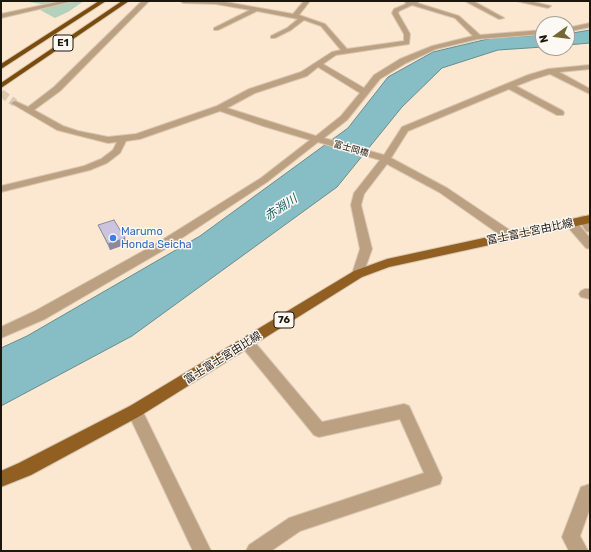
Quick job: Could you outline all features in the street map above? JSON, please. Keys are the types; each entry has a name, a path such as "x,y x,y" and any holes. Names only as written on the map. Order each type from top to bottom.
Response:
{"highway":[{"name":"E1","path":"1,67 103,1"},
{"name":"E1","path":"1,86 126,1"}],"main road":[{"name":"富士富士宮由比線","path":"1,479 25,469 135,411 358,274 387,263 510,236 584,223"}],"street":[{"path":"3,14 70,1"},
{"path":"29,110 57,89 139,6 146,1"},
{"path":"183,1 216,2 303,18 323,26 346,52"},
{"path":"294,17 307,1"},
{"path":"404,1 415,2 457,17 478,37"},
{"path":"468,1 501,18"},
{"path":"519,1 548,6"},
{"path":"15,103 60,128 76,133 108,140 137,137 220,108 252,91 304,74 334,53 407,43 407,34 395,13 396,10 415,2"},
{"path":"216,29 257,9"},
{"path":"272,37 289,29 303,18"},
{"path":"575,28 590,25"},
{"path":"1,333 40,315 158,248 264,180 344,118 377,77 403,60 434,47 478,37 535,33"},
{"path":"318,64 364,92"},
{"path":"358,274 366,249 356,205 359,192 386,159 405,129 551,71 590,67"},
{"path":"551,71 590,92"},
{"path":"510,86 560,112"},
{"name":"富士岡橋","path":"220,108 266,124 386,159 443,190 510,236"},
{"path":"1,189 87,168 104,161 117,151 123,138"},
{"path":"584,223 590,245"},
{"path":"247,343 319,430 404,411 434,478 295,524 255,551"},
{"path":"135,411 202,551"},
{"path":"579,551 571,537 587,493 590,492"}],"green space":[{"path":"23,1 84,1 68,12 55,18 40,10 52,6"}],"water":[{"path":"590,30 590,43 575,44 575,33"},
{"name":"赤淵川","path":"535,35 535,48 498,50 442,68 402,107 337,187 132,336 1,406 1,348 27,336 200,236 348,128 388,77 433,52 492,38"}],"building":[{"name":"Marumo Honda Seicha","path":"114,220 125,238 108,244 98,225"}],"tunnel":[{"path":"1,93 15,103"}],"place":[{"name":"Marumo Honda Seicha","path":"113,238"}]}
